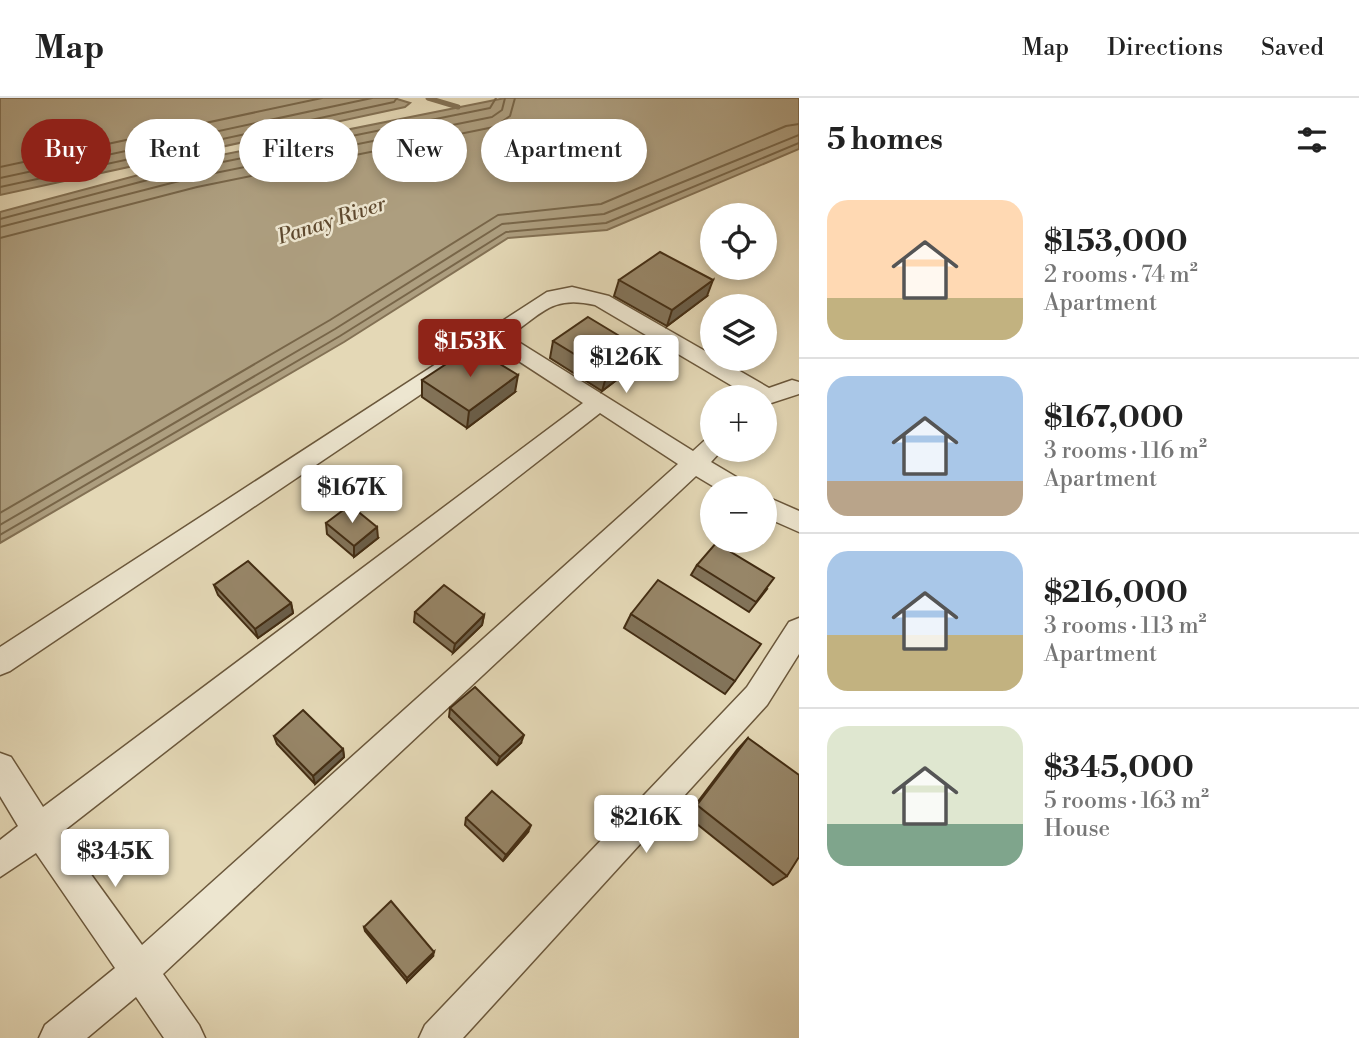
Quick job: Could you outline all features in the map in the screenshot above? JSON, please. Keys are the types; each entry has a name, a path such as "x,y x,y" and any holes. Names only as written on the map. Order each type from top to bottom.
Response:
{"street":[{"path":"0,662 496,337 554,296 585,294 602,300 745,385"},
{"path":"496,337 597,403 700,454"},
{"path":"777,393 792,388"},
{"path":"0,860 597,403"},
{"path":"58,1038 141,970 700,459"},
{"path":"709,462 722,476"},
{"path":"777,512 799,522"},
{"path":"438,1038 757,696 799,630"},
{"path":"0,768 40,831 141,970 186,1038"}],"water":[{"path":"0,98 394,98 410,103 405,107 350,119 239,119 239,143 225,146 225,119 125,119 125,168 111,171 111,119 21,119 21,182 60,182 0,195"},
{"name":"Panay River","path":"505,98 799,98 799,149 607,230 508,238 344,342 0,543 0,212 125,179 125,182 225,182 225,154 239,151 239,182 358,182 358,127 372,125 372,182 467,182 467,119 400,119"}],"building":[{"path":"660,252 700,273 700,280 713,280 672,310 619,280"},
{"path":"588,317 641,349 607,374 553,341"},
{"path":"472,347 518,375 469,411 422,380"},
{"path":"350,505 377,527 354,546 326,523"},
{"path":"707,553 733,553 774,578 756,602 697,565"},
{"path":"248,561 291,603 255,629 214,585"},
{"path":"658,580 761,644 735,681 631,614"},
{"path":"444,585 484,615 455,644 415,612"},
{"path":"475,687 524,735 500,757 450,708"},
{"path":"303,710 343,749 313,776 274,736"},
{"path":"748,738 799,775 799,857 787,876 697,805"},
{"path":"492,791 531,825 506,855 466,818"},
{"path":"391,901 434,952 407,978 364,927"}],"waterway":[{"path":"428,98 458,107"}]}
